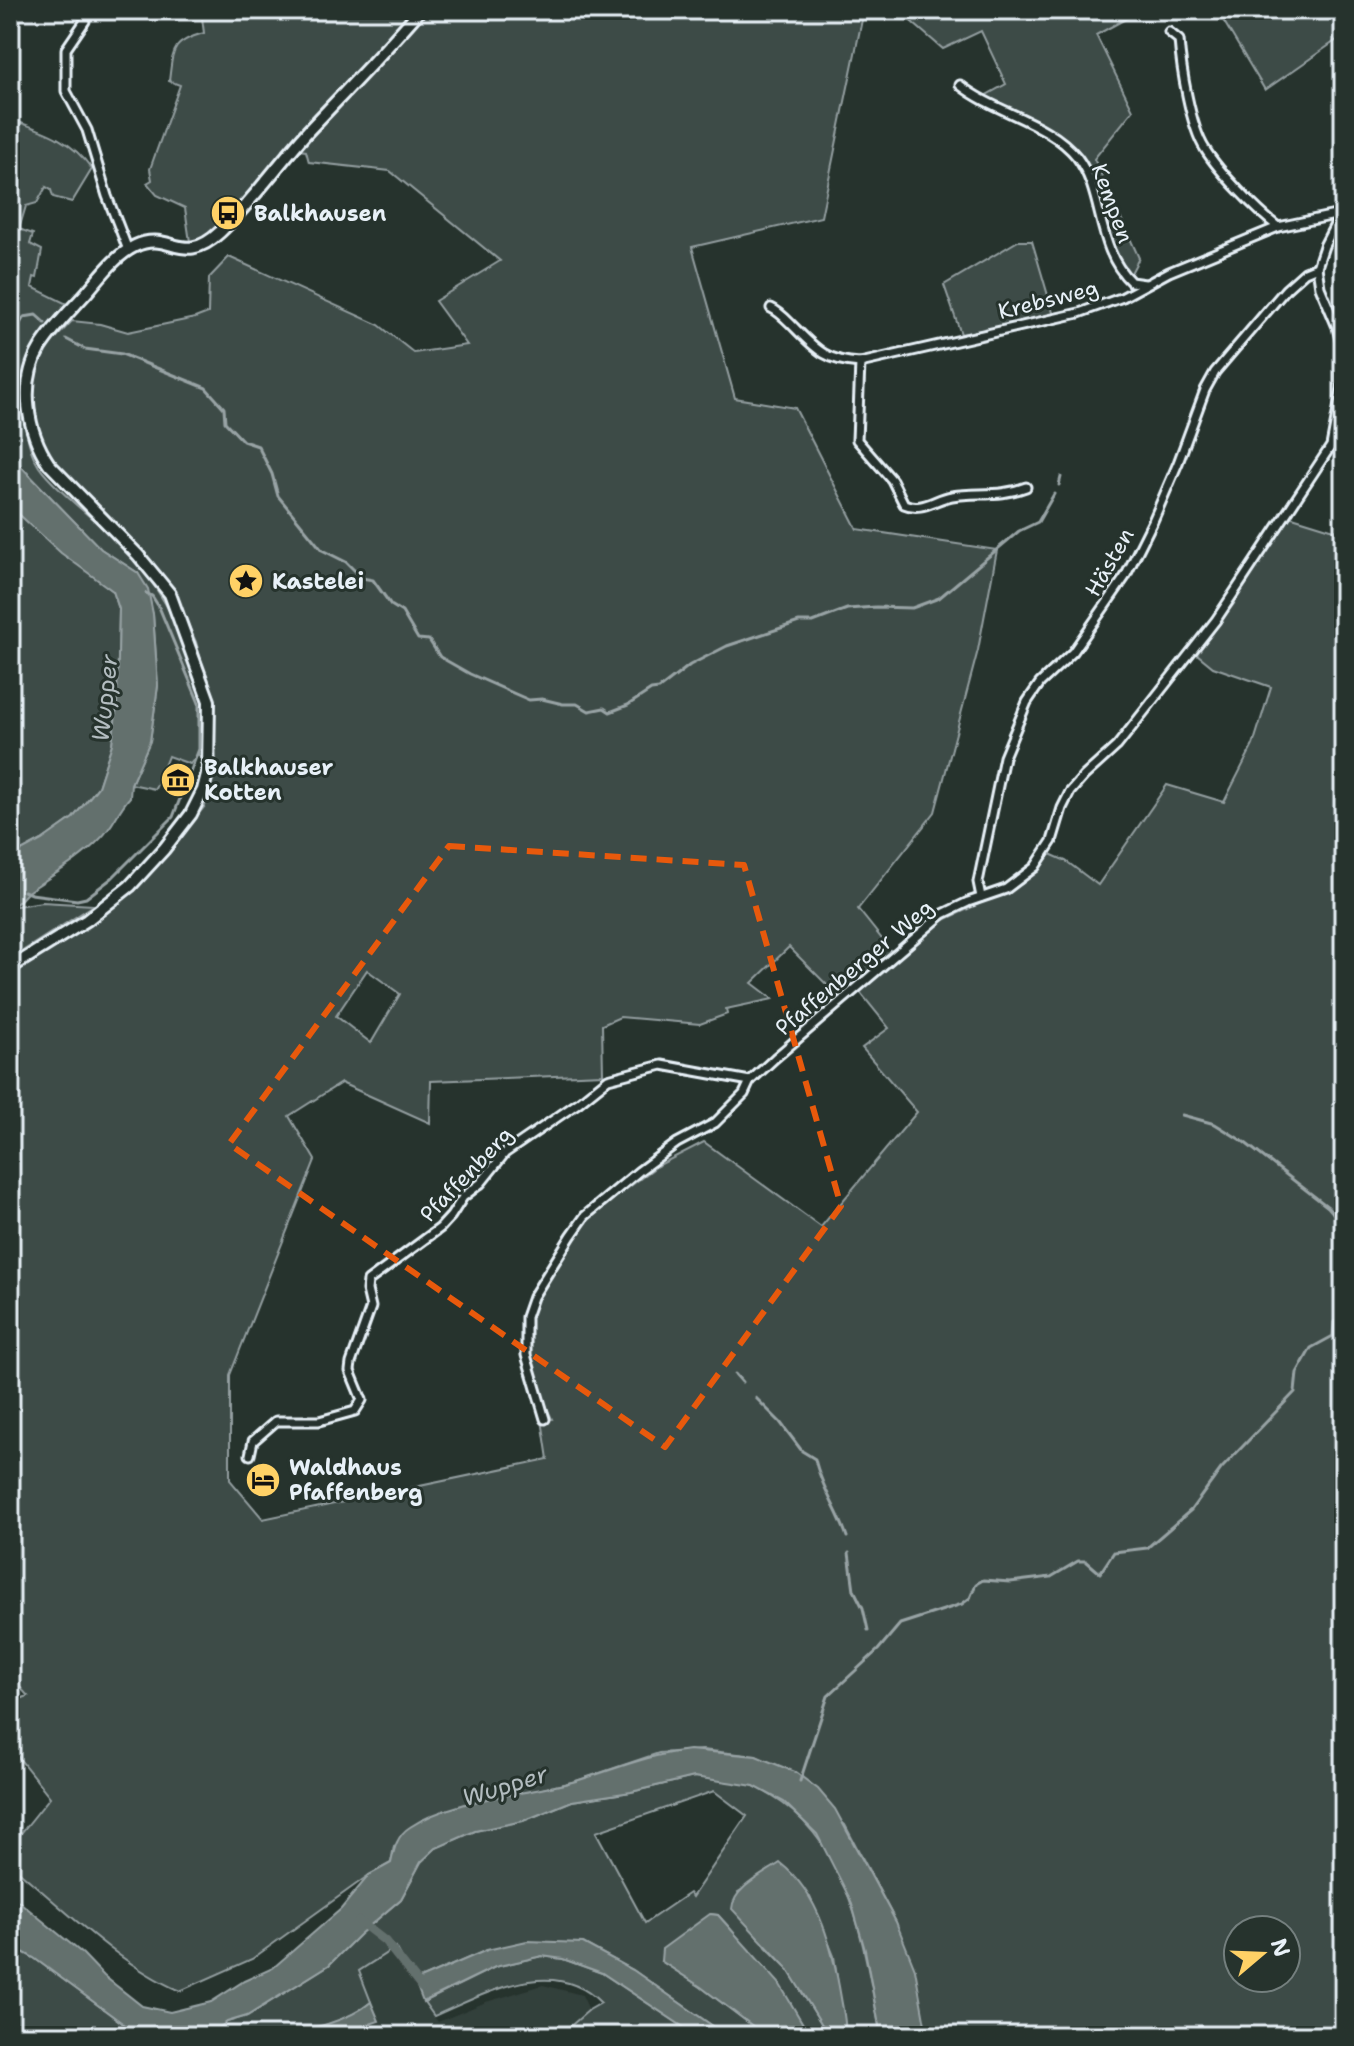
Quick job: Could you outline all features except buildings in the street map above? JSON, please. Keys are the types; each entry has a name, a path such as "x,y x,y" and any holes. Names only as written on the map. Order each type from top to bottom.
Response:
{"main road":[{"path":"10,968 87,920 130,886 191,814 203,790 208,770 209,701 170,594 138,555 49,464 37,447 31,426 30,379 38,351 63,319 128,250 151,241 194,249 215,236 420,10"}],"street":[{"path":"85,10 87,15 83,25 66,49 66,91 87,130 107,196 128,250"},
{"path":"1169,32 1179,40 1186,93 1204,149 1256,208 1278,227"},
{"name":"Kempen","path":"960,85 1044,132 1073,153 1085,169 1102,229 1116,261 1131,282 1148,284"},
{"path":"1317,267 1342,210"},
{"name":"Krebsweg","path":"771,308 825,357 860,363 1068,316 1123,297 1169,272 1278,227 1342,210"},
{"name":"Hästen","path":"981,897 978,882 1004,757 1027,702 1040,683 1073,652 1125,577 1159,507 1215,372 1286,289 1305,272 1317,267"},
{"name":"Pfaffenberger Weg","path":"545,1419 531,1379 525,1337 526,1317 541,1285 585,1216 667,1150 715,1123 744,1094 750,1081 943,914 1012,885 1027,874 1052,841 1070,792 1117,746 1216,620 1331,446 1340,401 1343,355 1340,334 1320,287 1317,267"},
{"path":"860,363 857,440 892,480 904,504 922,507 948,496 999,495 1026,487"},
{"name":"Pfaffenberg","path":"250,1455 253,1441 276,1421 319,1421 355,1411 360,1406 362,1400 350,1371 371,1307 368,1281 440,1228 463,1197 481,1183 505,1153 608,1079 649,1067 669,1066 731,1080 750,1081"}],"highlighted area":[{"path":"449,846 744,865 841,1206 665,1447 229,1144"}],"shaded area":[{"path":"201,10 412,10 222,225 200,241 190,242 185,208 157,195 147,183 152,180 150,169 180,85 169,81 173,55 179,44 204,33"},
{"path":"426,10 864,10 821,217 692,247 735,398 795,408 857,529 997,550 978,650 935,812 858,909 898,959 942,921 1022,884 1050,854 1066,861 1098,885 1167,785 1224,802 1253,745 1271,687 1213,667 1197,654 1233,605 1289,516 1344,533 1344,2036 927,2036 896,1922 845,1825 772,1764 756,1756 702,1750 659,1753 576,1781 496,1800 476,1801 394,1846 391,1863 369,1875 252,1959 180,1991 157,1980 113,1950 10,1864 10,1847 50,1797 10,1747 10,1703 28,1696 10,1676 10,973 106,914 144,880 205,806 216,761 212,701 196,642 176,597 144,552 57,466 38,440 32,404 34,374 41,354 72,321 100,324 128,332 208,313 209,278 229,257 379,325 414,353 467,345 435,301 500,261 390,171 309,162 306,151 299,150","holes":["789,947 845,1003 860,992 889,1028 862,1048 917,1112 821,1227 704,1142 657,1166 587,1219 544,1284 531,1310 527,1329 529,1356 552,1419 542,1420 548,1459 263,1519 230,1480 230,1375 315,1160 289,1116 341,1083 430,1123 431,1081 603,1074 602,1025 620,1017 700,1024 727,1014 726,1009 773,999 752,983","367,970 400,994 371,1043 336,1016"]},
{"path":"898,10 1142,10 1096,35 1133,110 1094,159 1139,258 1130,275 1110,244 1092,176 1082,159 1059,135 983,97 1006,84 981,31 943,49"},
{"path":"1217,10 1344,10 1344,35 1265,90"},
{"path":"10,119 66,143 92,169 72,202 53,197 46,187 37,203 26,206 19,229 33,234 30,244 42,250 37,278 34,277 32,287 69,305 47,328 34,351 26,386 26,425 29,443 43,472 124,548 157,589 183,638 196,673 206,712 205,744 190,764 168,756 155,789 131,784 150,741 158,686 153,614 138,573 101,549 10,455"},
{"path":"1018,241 1032,241 1054,316 961,334 944,285"},
{"path":"10,455 101,549 138,573 148,589 153,614 158,686 150,741 131,784 130,797 101,838 10,907 10,857 73,818 98,787 112,744 117,706 119,609 113,591 61,553 10,506"},
{"path":"10,506 61,552 113,591 119,609 117,706 112,744 98,787 73,818 10,857"},
{"path":"42,902 94,905 10,959 10,907"},
{"path":"689,1750 756,1756 795,1772 818,1789 835,1809 896,1922 915,1969 927,2036 881,2036 865,1950 851,1901 817,1834 784,1802 754,1786 694,1777 631,1792 572,1801 523,1821 475,1831 436,1848 421,1862 401,1899 329,1965 247,2016 227,2022 211,2034 217,2036 140,2036 34,1958 10,1945 10,1894 142,2006 170,2012 211,2002 244,1981 273,1968 341,1909 369,1875 391,1863 402,1834 428,1817 469,1803 556,1786 645,1759"},
{"path":"694,1777 733,1781 758,1788 798,1816 820,1841 850,1901 868,1968 881,2036 845,2036 834,1956 810,1897 756,1881 738,1892 766,1947 787,1968 829,2036 810,2036 786,1996 718,1915 711,1914 661,1961 766,2036 727,2036 633,1970 583,1943 487,1950 415,1981 396,1947 359,1971 371,2002 338,2021 271,2036 210,2035 227,2022 247,2016 329,1965 401,1899 421,1862 436,1848 475,1831 523,1821 572,1801 631,1792","holes":["714,1791 747,1816 692,1897 689,1893 645,1923 596,1832"]},
{"path":"780,1863 805,1890 829,1942 838,1980 845,2036 829,2036 787,1968 732,1909 743,1888"},
{"path":"710,1914 718,1915 779,1983 810,2036 766,2036 661,1961 662,1949"},
{"path":"527,1941 583,1943 633,1970 727,2036 697,2036 602,1973 563,1959 542,1956 495,1967 423,2002 415,1981 487,1950"},
{"path":"10,1945 34,1958 140,2036 10,2036"},
{"path":"396,1947 424,2002 438,2022 486,2002 543,1985 582,1995 589,2010 559,2036 374,2036 370,2023 379,2022 359,1971"},
{"path":"542,1956 563,1959 602,1973 697,2036 559,2036 601,2003 582,1989 562,1981 541,1980 497,1989 434,2016 424,2002 495,1967"},
{"path":"371,2002 379,2021 334,2036 275,2036 338,2020"}],"waterway":[{"path":"10,334 24,317 36,315 45,323"},
{"path":"66,339 85,349 122,354 206,388 224,408 225,422 243,441 258,446 272,474 278,496 322,550 346,562 362,578 373,580 391,605 402,612 418,639 429,640 440,657 529,700 577,704 589,711 604,708 610,712 628,705 651,690 659,689 690,665 727,646 799,622 813,622 847,609 912,608 939,598 1019,531 1038,522 1054,494"},
{"path":"1059,485 1061,477"},
{"path":"24,891 77,900 86,898 112,878 173,817 199,749 199,703 159,607 146,593"},
{"path":"1336,615 1344,625"},
{"path":"1182,1115 1215,1124 1244,1142 1328,1207 1344,1226"},
{"path":"800,1781 828,1696 878,1650 900,1624 962,1604 970,1598 976,1584 983,1580 1010,1582 1051,1577 1078,1561 1086,1561 1100,1573 1114,1552 1147,1548 1191,1510 1221,1469 1295,1392 1297,1373 1311,1348 1333,1336 1334,1322 1344,1317"},
{"path":"735,1374 742,1382"},
{"path":"756,1398 802,1451 815,1459 847,1537"},
{"path":"849,1553 854,1590 863,1608 868,1630"},
{"path":"359,1921 385,1941 422,1988"}],"place":[{"name":"Balkhausen","path":"228,213"},
{"name":"Kastelei","path":"246,581"},
{"name":"Balkhauser Kotten","path":"178,780"},
{"name":"Waldhaus Pfaffenberg","path":"263,1480"}],"water label":[{"name":"Wupper","path":"105,698"},
{"name":"Wupper","path":"505,1786"}]}
